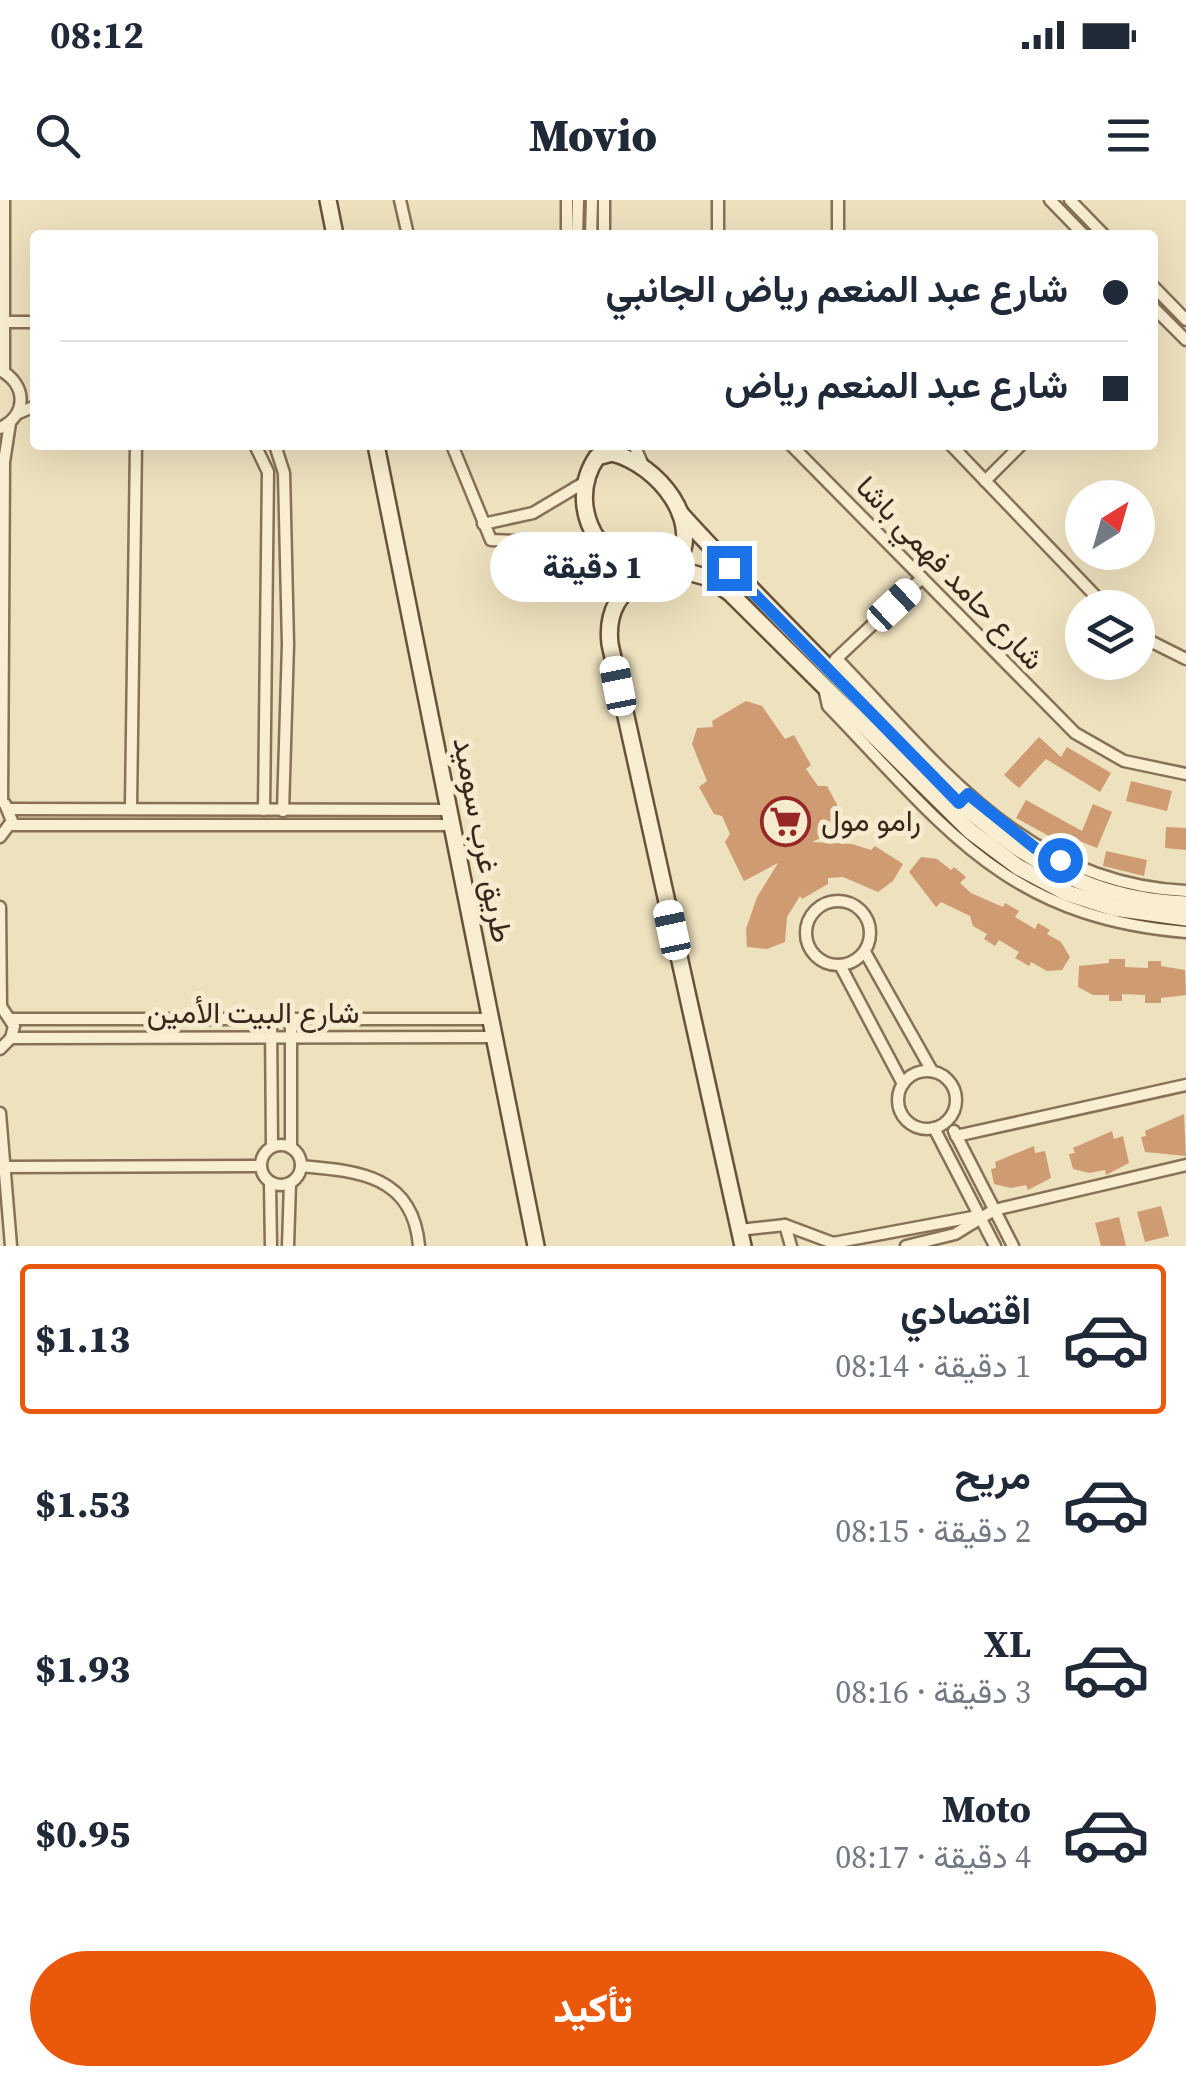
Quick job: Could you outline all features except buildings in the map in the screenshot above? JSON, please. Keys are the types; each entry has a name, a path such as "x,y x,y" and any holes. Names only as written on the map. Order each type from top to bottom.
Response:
{"street":[{"path":"4,200 2,371 18,384 30,388"},
{"path":"328,200 334,230"},
{"path":"400,200 407,230"},
{"path":"567,200 567,230"},
{"path":"577,230 578,200"},
{"path":"591,230 592,200"},
{"path":"604,200 604,230"},
{"path":"718,200 718,230"},
{"path":"838,200 838,230"},
{"path":"1050,200 1079,230"},
{"path":"1070,200 1099,230"},
{"path":"1158,291 1186,320"},
{"path":"1158,312 1186,340"},
{"path":"2,322 30,322"},
{"path":"18,384 22,398 19,412"},
{"path":"11,826 4,804 5,426 19,412 30,408"},
{"path":"131,806 136,450"},
{"path":"257,450 268,472 274,827"},
{"path":"274,811 288,644 284,473 277,450"},
{"name":"طريق غرب سوميد","path":"377,450 536,1246"},
{"path":"454,450 487,536 495,542 560,543 645,572 674,568 710,578 826,673 1030,858 1072,880 1116,894 1186,904"},
{"path":"591,450 586,512 594,531 628,568"},
{"path":"636,450 644,466 668,490 680,513 686,536 684,555 674,568"},
{"name":"شارع حامد فهمي باشا","path":"796,450 1075,733 1124,761 1186,774"},
{"path":"956,450 1089,590"},
{"path":"985,481 1017,450"},
{"path":"483,524 533,513 586,476 597,457 612,453 644,466"},
{"path":"680,513 826,673 865,735 948,829 1013,882 1080,914 1186,932"},
{"path":"645,572 624,591 610,614 610,644 741,1238 785,1225 833,1245 979,1216 1186,1165"},
{"path":"826,673 922,578"},
{"path":"269,643 288,644"},
{"path":"1155,643 1186,658"},
{"path":"865,735 970,831 1018,867 1067,892 1114,908 1186,918"},
{"path":"963,799 1035,848 1077,868 1119,883 1186,892"},
{"path":"4,804 451,818"},
{"path":"0,837 11,826 274,827 451,818"},
{"path":"838,900 857,906 871,932 864,952 840,965 820,960 808,944 807,924 819,907 838,900"},
{"path":"0,907 1,1006 12,1019 11,1038 0,1048"},
{"path":"840,965 903,1084 901,1112 914,1126 934,1128 948,1120 956,1095 948,1080 932,1071 864,952"},
{"name":"شارع البيت الأمين","path":"12,1019 491,1019"},
{"path":"271,1020 272,1147"},
{"path":"291,1020 291,1148 301,1166"},
{"name":"شارع البيت الأمين","path":"11,1038 494,1037"},
{"path":"903,1084 916,1073 932,1071"},
{"path":"956,1136 1186,1086"},
{"path":"0,1112 11,1246"},
{"path":"948,1120 1013,1246"},
{"path":"934,1128 995,1246"},
{"path":"271,1246 270,1182 260,1166 263,1155 272,1147 291,1148"},
{"path":"4,1167 260,1166"},
{"path":"288,1246 290,1184 301,1166"},
{"path":"301,1166 363,1171 390,1186 409,1210 419,1246"},
{"path":"270,1182 290,1184"},
{"path":"906,1246 955,1234 979,1216"},
{"path":"785,1225 791,1246"}],"place":[{"name":"رامو مول","path":"786,821"}],"route":[{"path":"729,568 959,803 968,794 1035,848 1060,860"}]}
